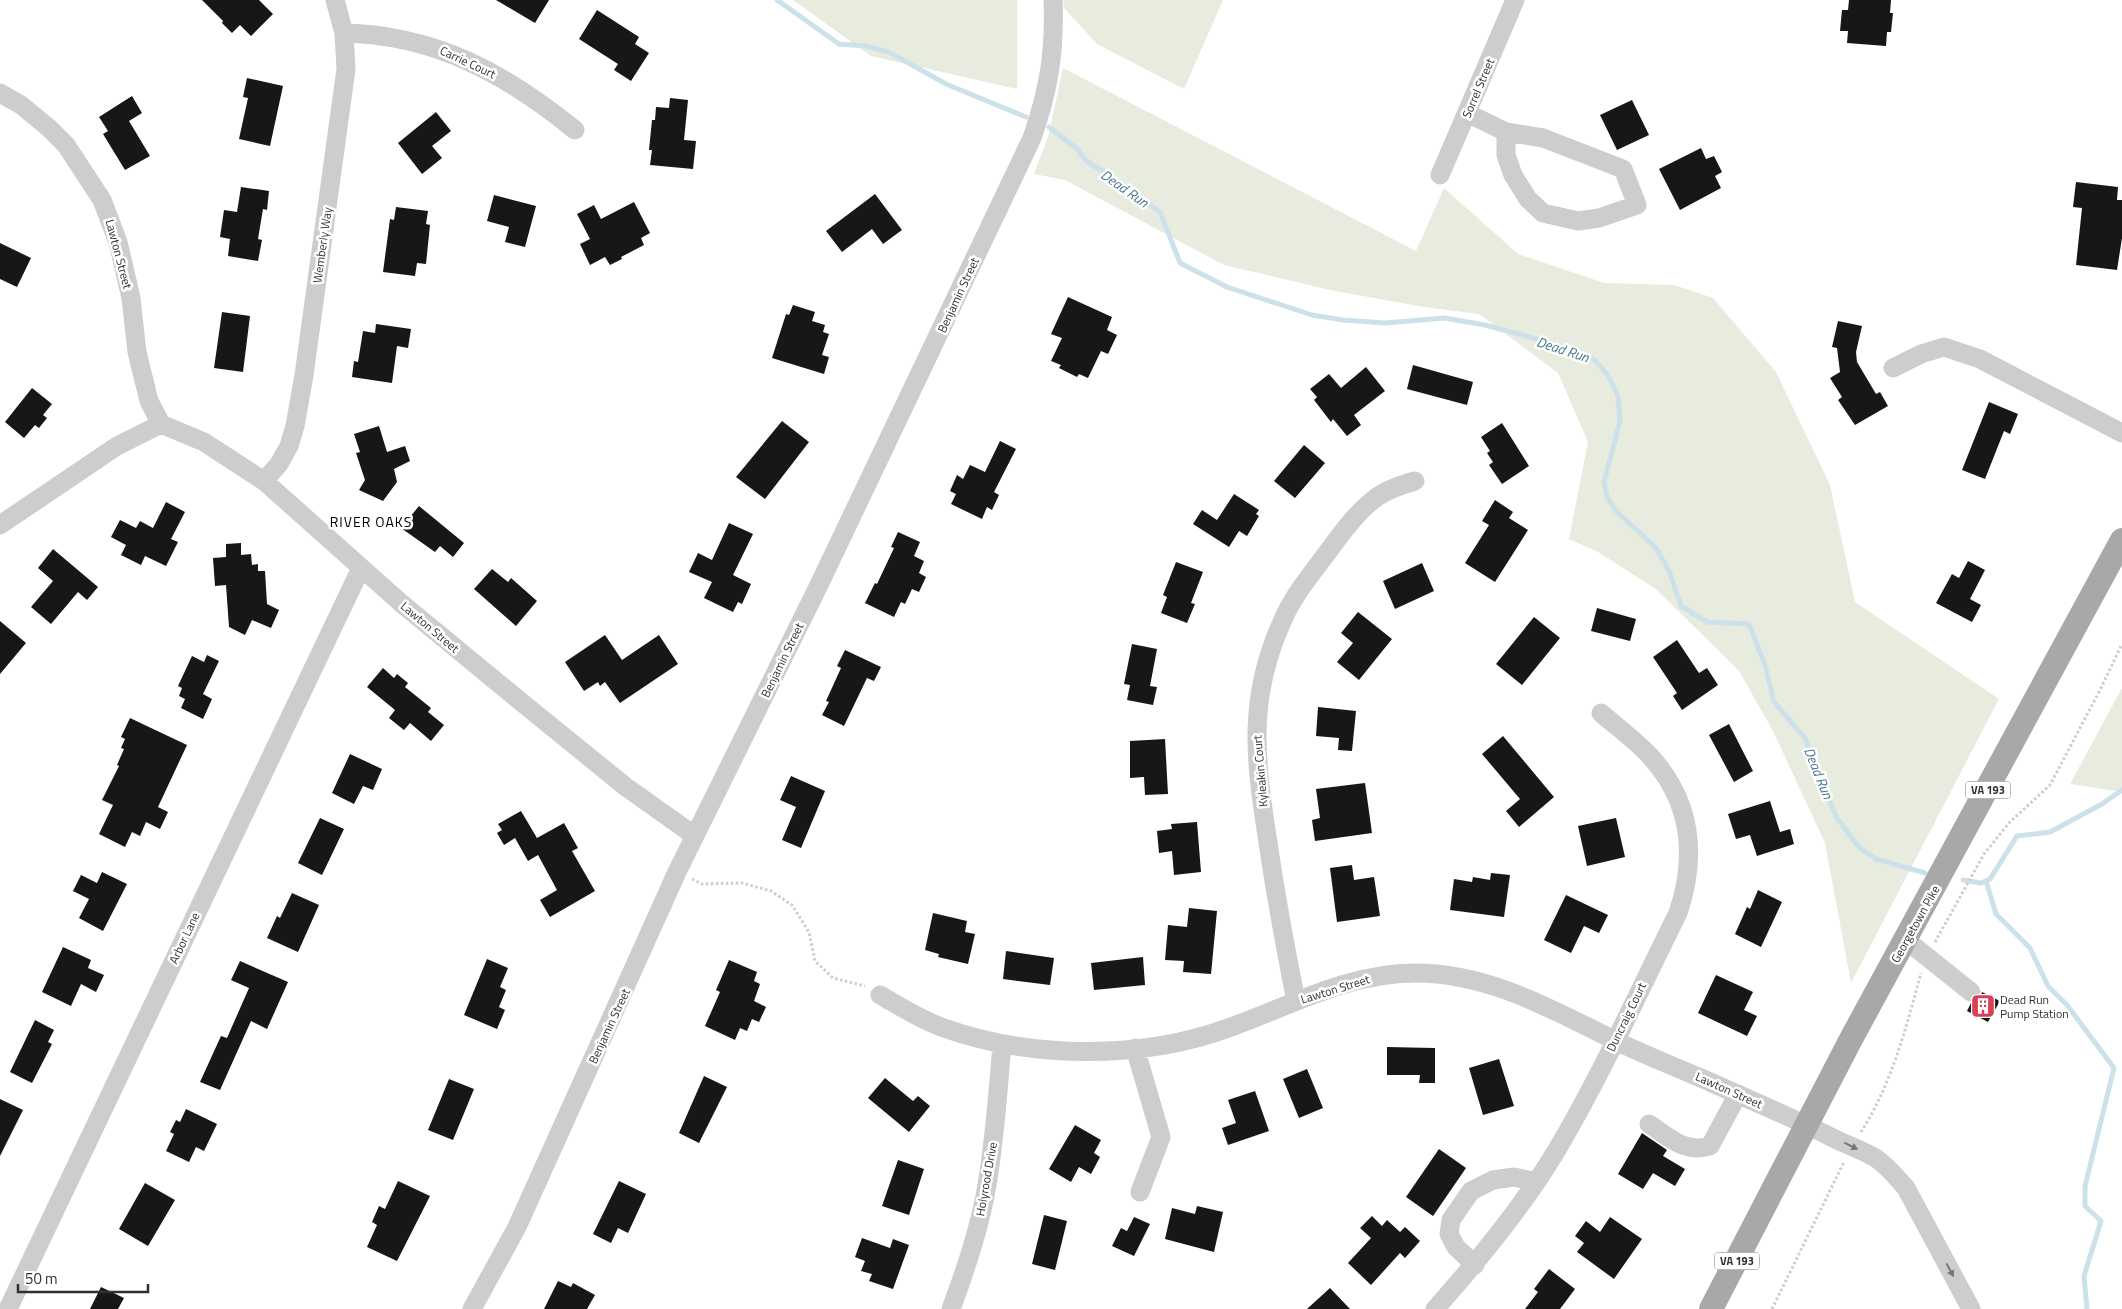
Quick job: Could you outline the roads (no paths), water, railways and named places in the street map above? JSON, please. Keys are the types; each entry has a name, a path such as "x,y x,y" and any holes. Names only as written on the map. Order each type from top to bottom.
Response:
{"main road":[{"name":"Georgetown Pike","path":"1711,1309 1851,1039 2122,540"}],"street":[{"name":"Wemberly Way","path":"264,482 279,464 289,446 303,384 346,69 344,33 335,0"},
{"name":"Benjamin Street","path":"472,1309 517,1227 677,872 912,393 1032,138 1044,104 1052,66 1054,0"},
{"name":"Sorrel Street","path":"1440,175 1515,0"},
{"name":"Carrie Court","path":"344,33 400,38 434,46 469,60 506,80 543,104 575,130"},
{"name":"Lawton Street","path":"0,93 21,105 49,128 66,146 102,200 118,242 131,298 137,352 149,400 161,424 204,442 264,482 401,603 626,787 695,836"},
{"path":"1467,113 1506,132 1543,138 1624,169 1637,205 1599,218 1578,221 1543,213 1528,199 1513,175 1506,155 1506,132"},
{"path":"1893,368 1921,354 1944,347 1980,359 2122,433"},
{"path":"0,525 117,446 161,424"},
{"name":"Kyleakin Court","path":"1296,1000 1272,873 1257,770 1256,720 1268,657 1281,623 1302,585 1328,550 1362,511 1377,497 1395,487 1415,481"},
{"name":"Arbor Lane","path":"8,1309 361,568"},
{"name":"Duncraig Court","path":"1435,1309 1474,1265 1555,1154 1581,1107 1678,914 1685,892 1689,867 1689,842 1685,819 1677,796 1665,774 1649,755 1601,712"},
{"path":"1906,940 1971,992"},
{"name":"Lawton Street","path":"880,995 916,1016 941,1027 1002,1044 1042,1050 1090,1051 1180,1042 1227,1029 1296,1000 1347,982 1380,976 1416,973 1452,975 1486,982 1513,991 1614,1040 1808,1125 1875,1157 1892,1171 1906,1188 1971,1309"},
{"name":"Holyrood Drive","path":"951,1309 977,1232 987,1186 1002,1044"},
{"path":"1135,1048 1161,1137 1140,1192"},
{"path":"1648,1124 1688,1149 1700,1150 1710,1146 1738,1094"},
{"path":"1474,1265 1456,1247 1449,1234 1451,1220 1471,1191 1492,1180 1514,1177 1536,1182"}],"waterway":[{"name":"Dead Run","path":"777,0 839,44 866,46 889,52 946,84 1026,117"},
{"name":"Dead Run","path":"1049,127 1077,149 1086,161 1109,175 1160,212 1180,263 1227,287 1312,315 1343,320 1385,323 1444,318 1485,325 1579,352 1595,360 1609,377 1618,396 1620,421 1604,482 1607,497 1616,511 1656,548 1669,571 1681,606 1707,622 1749,624 1765,665 1774,702 1805,738 1813,763 1837,818 1860,848 1876,859 1925,873"},
{"name":"Dead Run","path":"1963,880 1981,883 1990,879 2017,836 2050,832 2102,804 2122,790"},
{"path":"1986,881 1996,914 2030,948 2048,986 2067,1005 2114,1068 2085,1186 2085,1206 2101,1221 2084,1276 2087,1309"}],"place":[{"name":"Dead Run Pump Station","path":"1983,1006"}],"district":[{"name":"RIVER OAKS","path":"371,521"}]}
